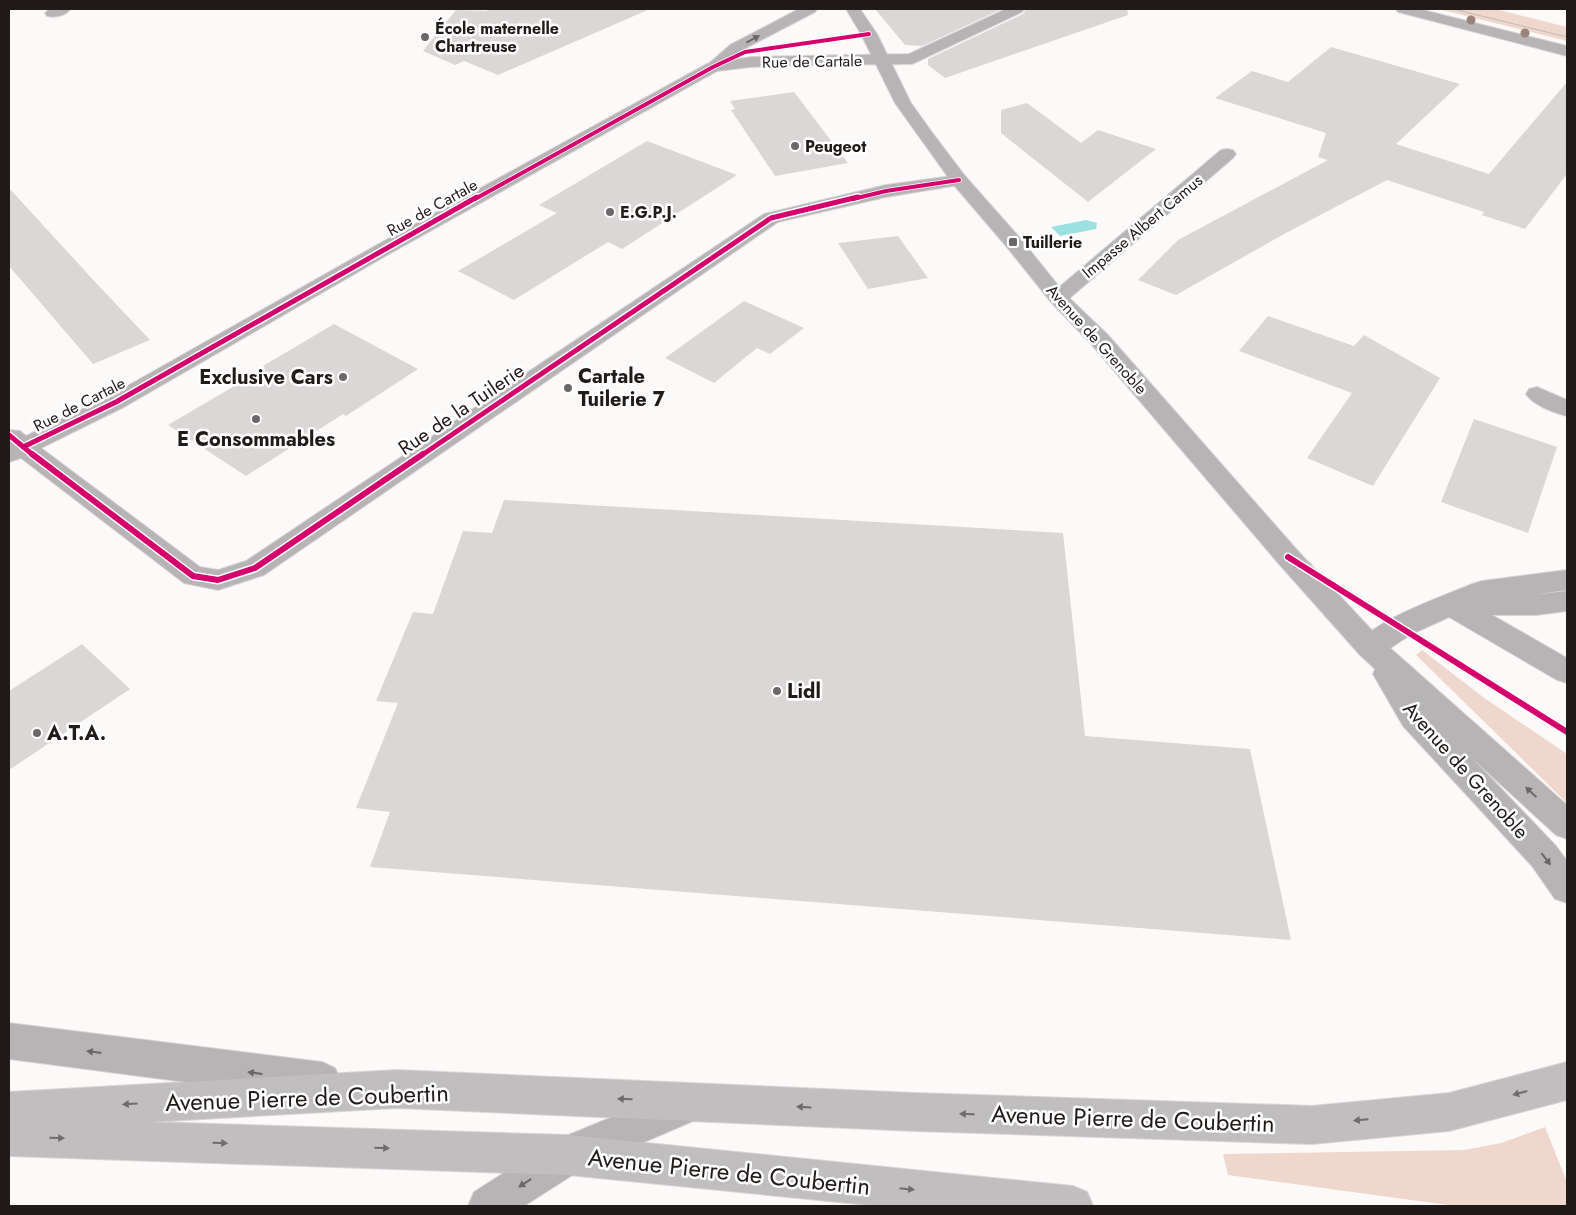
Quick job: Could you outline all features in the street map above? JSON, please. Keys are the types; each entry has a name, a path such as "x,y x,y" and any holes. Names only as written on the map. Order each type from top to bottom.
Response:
{"main road":[{"name":"Avenue Pierre de Coubertin","path":"9,1111 390,1090 925,1112 1312,1125 1449,1112 1567,1081"},
{"name":"Avenue Pierre de Coubertin","path":"9,1137 568,1155 1073,1206"}],"street":[{"path":"713,67 735,48 810,9"},
{"name":"Avenue de Grenoble","path":"853,9 882,59 903,103 959,180 1013,242 1058,298 1100,340 1370,647 1567,825"},
{"name":"Rue de Cartale","path":"14,445 125,397 382,250 713,67 751,62 912,59 1017,9"},
{"path":"1403,9 1567,51"},
{"name":"Impasse Albert Camus","path":"1058,298 1227,154"},
{"name":"Rue de la Tuilerie","path":"14,445 193,576 218,580 255,568 771,218 886,191 959,180"},
{"path":"1537,394 1567,409"},
{"path":"1370,647 1400,627 1482,591 1567,580"},
{"path":"1451,605 1536,605 1567,601"},
{"path":"1451,605 1567,672"},
{"name":"Avenue de Grenoble","path":"1370,647 1414,717 1544,856 1567,888"},
{"path":"9,1042 390,1090"},
{"name":"Avenue Pierre de Coubertin","path":"488,1206 568,1155 695,1102"},
{"name":"Avenue Pierre de Coubertin","path":"1057,1206 1069,1206"}],"shaded area":[{"path":"1438,9 1495,9 1567,27 1567,41"},
{"path":"1422,650 1483,697 1567,754 1567,803 1416,655"},
{"path":"1545,1127 1567,1182 1567,1206 1455,1206 1228,1175 1223,1154 1464,1150 1501,1143"}],"water":[{"path":"1086,220 1097,223 1096,229 1060,236 1051,227"}],"building":[{"name":"École maternelle Chartreuse","path":"488,9 650,9 498,75 464,61 455,65 423,51 456,10 487,11"},
{"path":"875,9 1002,9 922,46 905,45"},
{"path":"1026,9 1127,9 1128,15 945,78 928,65 928,59 1023,14"},
{"path":"1331,47 1460,84 1396,144 1489,174 1567,82 1567,174 1525,229 1482,215 1484,212 1387,180 1286,233 1176,295 1138,280 1178,240 1328,160 1318,157 1326,133 1215,98 1252,71 1288,82"},
{"name":"Peugeot","path":"794,92 848,163 775,176 731,110 735,109 730,101"},
{"path":"1027,103 1081,143 1098,130 1156,149 1088,202 1001,133 1001,110"},
{"path":"647,141 737,175 622,249 608,242 514,300 458,271 557,213 539,205"},
{"path":"9,188 150,340 93,364 9,266"},
{"path":"898,236 928,278 868,289 838,243"},
{"path":"744,301 804,328 770,354 757,348 714,383 665,358"},
{"path":"1268,316 1354,346 1364,335 1440,378 1373,486 1307,458 1352,393 1239,351"},
{"path":"334,324 418,369 346,416 343,414 246,476 168,425 265,368 263,366"},
{"path":"1474,419 1557,447 1528,533 1441,502"},
{"path":"504,500 1063,533 1085,736 1250,749 1291,940 370,867 390,812 356,808 398,703 376,701 413,612 433,614 463,531 492,533"},
{"name":"A.T.A.","path":"82,644 130,689 9,770 9,691"}],"tram line":[{"path":"1453,9 1567,37"}],"cycle path":[{"path":"23,447 116,402 382,250 713,67 745,52 869,34"},
{"path":"9,435 43,463 193,576 218,580 255,568 771,218 886,191 959,180"},
{"path":"1288,557 1567,732"}],"place":[{"name":"École maternelle Chartreuse","path":"425,37"},
{"name":"Peugeot","path":"795,146"},
{"name":"E.G.P.J.","path":"610,212"},
{"name":"Tuillerie","path":"1013,242"},
{"name":"Exclusive Cars","path":"343,377"},
{"name":"Cartale Tuilerie 7","path":"568,388"},
{"name":"E Consommables","path":"256,419"},
{"name":"Lidl","path":"777,691"},
{"name":"A.T.A.","path":"37,733"}]}
